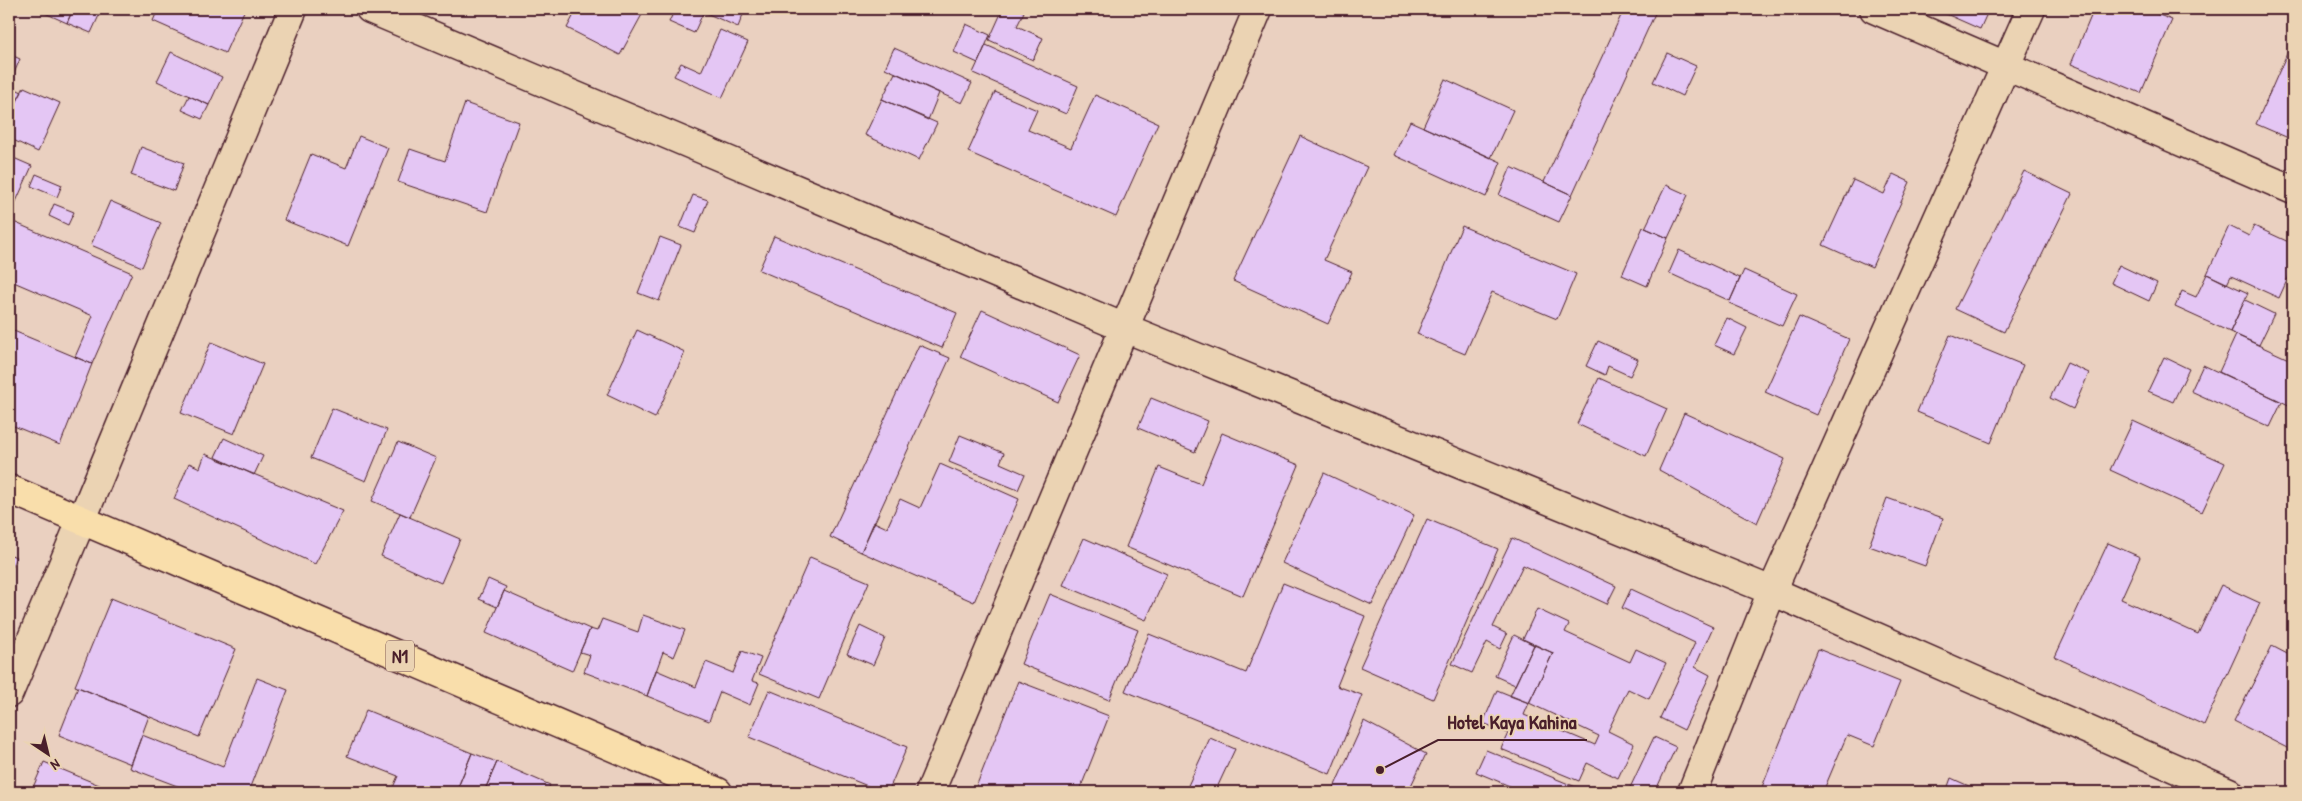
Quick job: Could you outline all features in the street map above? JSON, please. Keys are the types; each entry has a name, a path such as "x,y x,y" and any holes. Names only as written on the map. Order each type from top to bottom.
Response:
{"highway":[{"name":"N1","path":"9,488 718,792"}],"street":[{"path":"9,693 294,9"},
{"path":"370,9 1125,328 1772,591 2229,792"},
{"path":"930,792 1258,9"},
{"path":"1874,9 2293,190"},
{"path":"1692,792 1772,591 2031,9"}],"building":[{"path":"36,9 73,9 67,23"},
{"path":"73,9 102,9 91,33 67,23"},
{"path":"158,9 245,9 225,53 153,21"},
{"path":"577,9 645,9 620,55 567,28"},
{"path":"675,9 692,9 703,13 694,33 669,22"},
{"path":"707,9 736,9 744,12 738,27 706,13"},
{"path":"1003,9 1017,9 1024,12 1017,26 1043,38 1033,60 989,40"},
{"path":"1624,9 1657,9 1572,195 1544,182"},
{"path":"1935,9 1989,9 1980,29"},
{"path":"2094,9 2144,9 2172,20 2141,93 2071,64"},
{"path":"966,24 990,35 978,63 954,52"},
{"path":"720,30 748,42 722,98 674,76 681,63 701,72"},
{"path":"2293,40 2293,140 2256,124"},
{"path":"986,45 1078,86 1066,114 973,73"},
{"path":"894,48 972,83 962,103 885,68"},
{"path":"171,52 222,77 209,105 157,81"},
{"path":"1667,53 1696,66 1682,96 1653,82"},
{"path":"9,54 20,59 9,85"},
{"path":"895,73 939,93 928,120 882,99"},
{"path":"1445,79 1513,110 1491,158 1423,127"},
{"path":"9,86 22,92 15,105 9,102"},
{"path":"24,87 60,103 38,152 9,138 9,102 15,105"},
{"path":"995,92 1037,110 1028,130 1071,148 1095,95 1158,123 1116,217 968,152"},
{"path":"189,96 209,105 202,119 182,110"},
{"path":"882,99 937,123 919,160 865,135"},
{"path":"465,103 519,122 487,212 398,182 410,149 445,161"},
{"path":"1410,121 1501,162 1486,197 1394,155"},
{"path":"359,136 388,148 348,246 284,220 311,154 346,168"},
{"path":"1300,136 1367,167 1324,260 1352,272 1328,324 1233,281"},
{"path":"141,147 184,163 174,191 131,175"},
{"path":"9,156 32,166 14,206 9,203"},
{"path":"1511,167 1572,195 1559,222 1499,195"},
{"path":"2024,171 2072,194 2004,332 1955,309"},
{"path":"36,174 62,185 57,197 31,186"},
{"path":"1893,174 1910,182 1872,267 1823,245 1853,180 1884,194"},
{"path":"1666,185 1688,195 1668,238 1645,228"},
{"path":"693,195 708,200 695,233 680,227"},
{"path":"110,201 161,223 142,267 91,245"},
{"path":"54,204 74,212 68,225 49,216"},
{"path":"9,220 132,273 92,364 75,357 93,316 9,280"},
{"path":"1462,226 1576,274 1557,319 1492,292 1465,354 1417,334"},
{"path":"2229,226 2249,236 2254,226 2293,244 2293,267 2279,298 2231,276 2227,284 2207,274"},
{"path":"1643,227 1668,238 1647,286 1622,275"},
{"path":"774,236 957,313 942,348 759,270"},
{"path":"660,237 681,245 659,301 638,293"},
{"path":"1679,250 1740,278 1730,301 1669,273"},
{"path":"2119,265 2157,283 2149,301 2111,283"},
{"path":"1744,270 1797,294 1782,326 1729,303"},
{"path":"2207,274 2248,293 2230,332 2175,307 2182,291 2196,297"},
{"path":"2245,300 2274,314 2259,345 2230,332"},
{"path":"982,310 1080,355 1058,402 960,357"},
{"path":"1799,317 1849,339 1816,415 1765,392"},
{"path":"1727,318 1747,328 1734,354 1714,345"},
{"path":"9,329 92,364 60,445 9,424"},
{"path":"637,330 685,352 655,418 607,395"},
{"path":"1950,335 2023,365 1991,443 1917,412"},
{"path":"2236,335 2293,361 2293,407 2219,372"},
{"path":"1598,341 1638,359 1630,376 1608,366 1605,375 1586,366"},
{"path":"211,342 263,364 234,434 181,413"},
{"path":"919,345 950,358 861,552 830,537"},
{"path":"2164,357 2189,369 2173,402 2148,391"},
{"path":"2067,363 2089,373 2073,409 2050,398"},
{"path":"2203,365 2282,402 2270,427 2191,391"},
{"path":"1599,378 1667,409 1646,456 1577,424"},
{"path":"1151,398 1208,421 1195,452 1138,428"},
{"path":"332,408 387,430 366,481 311,458"},
{"path":"1684,413 1785,459 1757,523 1659,470"},
{"path":"2133,421 2225,463 2202,512 2110,470"},
{"path":"1222,433 1299,465 1243,596 1126,547 1159,467 1201,484"},
{"path":"960,435 1004,453 1000,463 1025,474 1018,490 949,462"},
{"path":"224,438 263,456 254,475 215,457"},
{"path":"398,442 436,458 410,517 372,501"},
{"path":"205,454 343,511 315,564 174,499 189,463 200,468"},
{"path":"940,464 1019,499 974,602 861,552 874,522 887,528 900,499 920,508"},
{"path":"1324,473 1414,515 1372,605 1282,563"},
{"path":"1887,498 1943,518 1925,566 1869,546"},
{"path":"400,513 460,539 441,583 381,556"},
{"path":"1427,519 1498,549 1433,699 1360,667"},
{"path":"1084,538 1167,574 1146,620 1063,585"},
{"path":"1512,538 1616,586 1607,604 1523,565 1493,627 1507,634 1500,649 1487,642 1472,673 1452,664"},
{"path":"2108,543 2140,557 2121,599 2198,634 2221,585 2260,603 2204,725 2055,657"},
{"path":"9,554 16,557 9,574"},
{"path":"810,557 869,582 819,699 759,674"},
{"path":"488,579 506,587 497,607 479,599"},
{"path":"1283,583 1365,616 1337,686 1362,695 1330,774 1125,691 1149,634 1246,673"},
{"path":"1631,589 1713,627 1695,667 1710,675 1684,730 1660,718 1695,643 1622,608"},
{"path":"504,591 590,629 572,671 486,633"},
{"path":"1050,594 1138,630 1109,700 1021,664"},
{"path":"111,598 236,649 199,737 75,686"},
{"path":"1537,609 1569,624 1565,632 1630,662 1636,649 1666,663 1649,699 1628,689 1608,731 1634,744 1618,778 1587,763 1579,781 1501,749 1508,733 1483,723 1497,690 1529,703 1553,653 1523,639","holes":["1529,703 1599,736 1595,745 1524,715"]},
{"path":"643,615 685,630 674,657 663,652 647,696 584,672 590,655 580,652 590,629 597,631 602,619 638,632"},
{"path":"860,626 885,638 873,665 847,654"},
{"path":"1514,635 1534,645 1515,685 1495,676"},
{"path":"1534,645 1553,653 1529,703 1510,696"},
{"path":"2272,646 2293,657 2293,751 2234,721"},
{"path":"1818,649 1900,682 1874,746 1847,735 1825,787 1838,792 1760,792"},
{"path":"742,651 761,658 752,681 759,683 750,705 720,692 709,721 647,696 656,670 696,687 706,662 733,673"},
{"path":"257,678 288,690 248,792 193,792 130,768 142,735 223,767"},
{"path":"1018,681 1109,716 1079,792 974,792"},
{"path":"78,687 149,716 131,764 59,735"},
{"path":"769,690 907,747 888,792 882,792 749,737"},
{"path":"366,710 472,753 456,792 391,792 398,776 347,756"},
{"path":"1364,721 1426,754 1408,792 1332,792"},
{"path":"1654,737 1676,747 1655,792 1628,792"},
{"path":"1210,738 1235,749 1215,792 1185,792"},
{"path":"1486,750 1588,792 1524,792 1476,772"},
{"path":"472,753 497,762 484,792 456,792"},
{"path":"44,762 116,792 31,792"},
{"path":"497,762 550,785 547,792 484,792"},
{"path":"1951,778 1971,787 1969,792 1946,792"},
{"path":"1411,786 1426,792 1408,792"}],"place":[{"name":"Hotel Kaya Kahina","path":"1380,770"}]}
